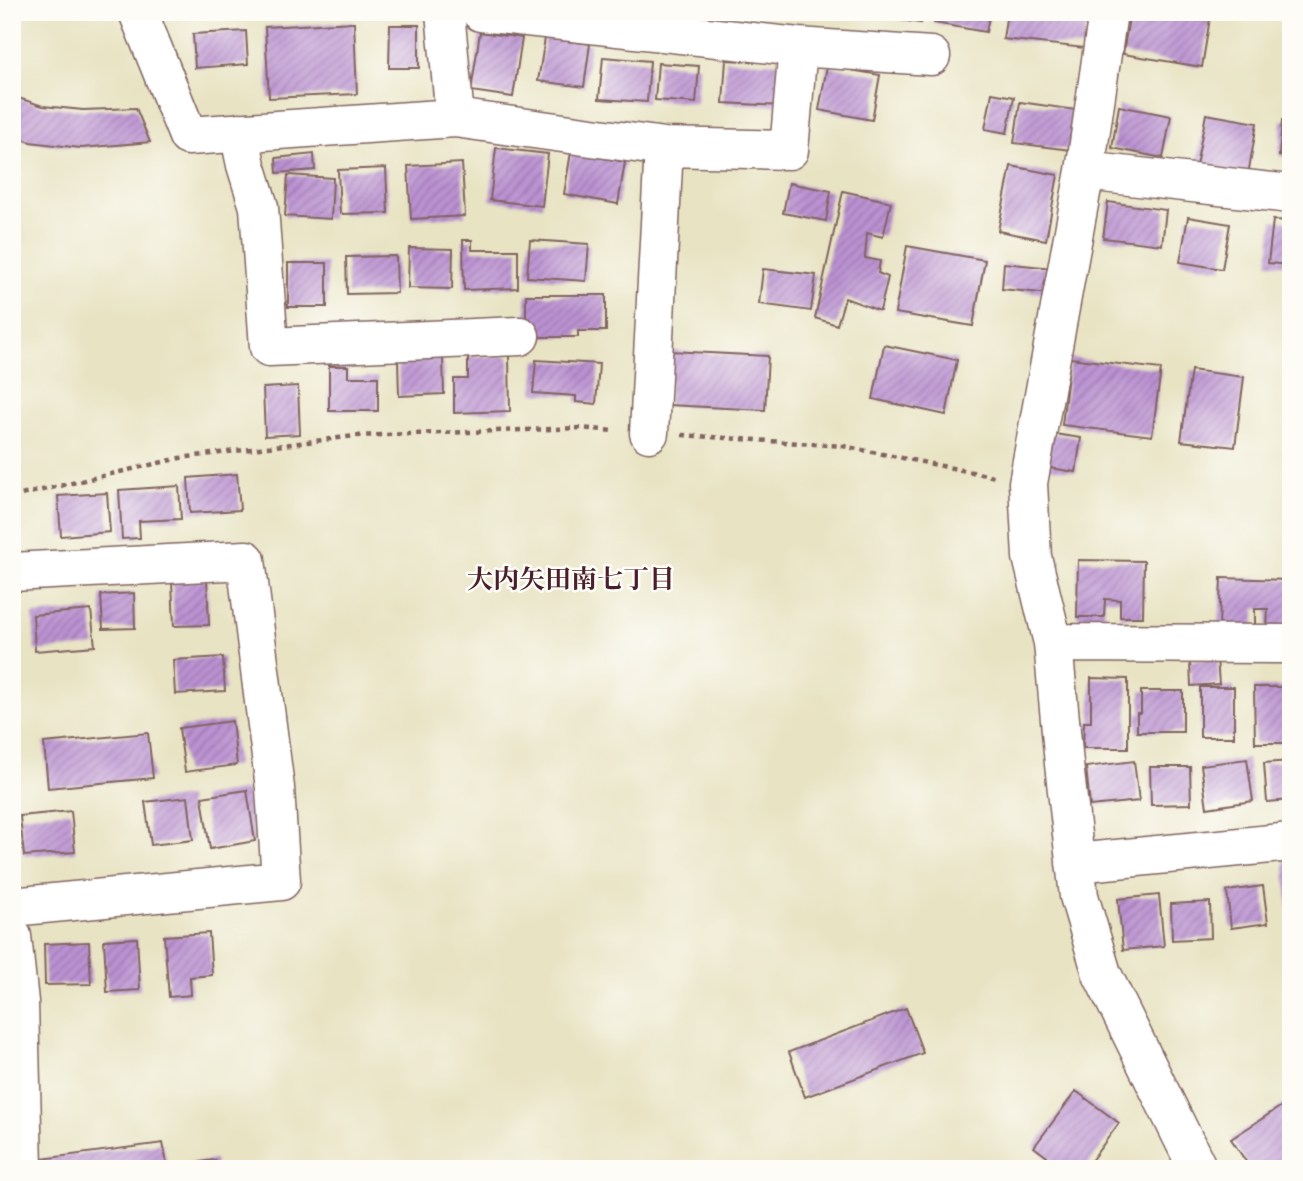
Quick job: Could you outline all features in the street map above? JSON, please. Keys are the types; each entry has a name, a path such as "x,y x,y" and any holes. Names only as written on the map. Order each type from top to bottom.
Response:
{"street":[{"path":"138,12 188,136 455,118 664,147 789,150 798,47"},
{"path":"445,12 455,118"},
{"path":"481,12 798,47 931,56"},
{"path":"1108,12 1085,171 1028,483 1032,557 1054,643 1079,896 1102,974 1198,1169"},
{"path":"239,132 259,207 269,347 520,335"},
{"path":"649,433 664,147"},
{"path":"1085,171 1291,194"},
{"path":"12,572 246,560 275,788 281,881 12,907"},
{"path":"1054,643 1291,644"},
{"path":"1075,863 1291,842"},
{"path":"12,936 23,1169"}],"path":[{"path":"12,497 180,458 355,436 581,428 843,446 1028,483"}],"building":[{"path":"862,12 923,12 921,23"},
{"path":"936,12 990,12 986,32 934,23"},
{"path":"1007,12 1088,12 1084,48 1003,39"},
{"path":"1130,12 1211,12 1202,67 1123,54"},
{"path":"354,22 357,94 269,98 265,27"},
{"path":"390,25 419,25 419,68 389,68"},
{"path":"246,31 248,64 195,68 193,34"},
{"path":"480,32 522,38 513,97 471,91"},
{"path":"545,38 590,44 584,87 538,81"},
{"path":"603,57 650,61 647,102 599,99"},
{"path":"726,60 783,63 781,106 723,103"},
{"path":"658,63 699,66 696,103 655,100"},
{"path":"827,66 880,75 872,120 819,110"},
{"path":"992,93 1014,97 1007,133 985,129"},
{"path":"12,96 43,106 83,110 136,108 150,142 81,148 30,142 12,134"},
{"path":"1020,102 1076,110 1071,150 1014,143"},
{"path":"1119,106 1171,116 1163,158 1112,148"},
{"path":"1206,114 1257,123 1248,175 1196,166"},
{"path":"1282,120 1291,121 1291,157 1279,156"},
{"path":"496,148 548,154 542,206 490,200"},
{"path":"571,152 625,162 618,204 564,194"},
{"path":"314,154 315,170 277,173 276,158"},
{"path":"462,163 465,216 411,219 408,166"},
{"path":"1011,166 1058,175 1046,240 998,231"},
{"path":"386,168 388,213 340,214 338,170"},
{"path":"288,175 333,178 331,219 285,216"},
{"path":"789,183 831,191 826,221 783,213"},
{"path":"843,191 891,202 883,237 867,233 865,258 880,261 878,273 888,277 880,311 845,298 837,325 815,318"},
{"path":"1108,202 1166,210 1162,245 1103,238"},
{"path":"1188,217 1230,224 1222,269 1180,262"},
{"path":"1273,220 1291,221 1291,265 1268,263"},
{"path":"463,240 472,240 472,250 518,250 518,288 464,290"},
{"path":"530,240 589,244 586,281 527,277"},
{"path":"907,246 985,260 973,326 895,313"},
{"path":"409,248 453,249 452,289 408,288"},
{"path":"396,256 397,293 347,294 346,257"},
{"path":"288,263 327,263 327,307 288,307"},
{"path":"1004,263 1052,268 1050,294 1002,289"},
{"path":"763,269 816,275 811,311 759,304"},
{"path":"526,295 606,295 606,331 578,331 578,337 526,337"},
{"path":"884,345 957,360 946,415 873,399"},
{"path":"670,351 768,356 765,410 668,405"},
{"path":"468,356 509,356 510,411 454,413 454,379 468,379"},
{"path":"443,357 444,394 399,396 398,359"},
{"path":"1070,358 1161,369 1152,436 1062,425"},
{"path":"536,360 599,364 596,404 576,402 576,396 533,393"},
{"path":"329,366 348,366 348,377 378,377 378,411 329,411"},
{"path":"1191,370 1244,377 1235,447 1181,441"},
{"path":"298,386 300,434 265,436 263,388"},
{"path":"1048,433 1081,438 1076,472 1043,467"},
{"path":"237,474 240,510 190,513 188,478"},
{"path":"179,486 181,519 139,521 140,538 122,539 119,490"},
{"path":"107,493 110,532 61,536 58,496"},
{"path":"1078,560 1144,561 1143,617 1120,617 1120,600 1105,599 1104,617 1077,617"},
{"path":"1221,578 1291,580 1290,628 1267,628 1268,609 1255,609 1255,629 1219,628"},
{"path":"207,580 209,625 174,626 172,581"},
{"path":"134,593 135,628 103,629 101,595"},
{"path":"91,610 95,646 35,651 33,615"},
{"path":"223,657 225,691 175,694 173,660"},
{"path":"1217,658 1219,684 1191,686 1190,661"},
{"path":"1091,678 1128,679 1128,748 1083,748 1084,722 1091,722"},
{"path":"1200,687 1234,687 1234,737 1200,737"},
{"path":"1254,687 1289,687 1290,743 1255,743"},
{"path":"1141,691 1183,691 1183,732 1137,732 1137,713 1141,713"},
{"path":"232,721 237,765 185,772 179,728"},
{"path":"148,733 153,778 48,788 44,743"},
{"path":"1247,759 1253,801 1207,808 1201,765"},
{"path":"1134,761 1139,801 1090,806 1086,767"},
{"path":"1291,761 1291,800 1267,802 1264,763"},
{"path":"1150,767 1190,767 1191,804 1151,805"},
{"path":"247,790 255,841 210,849 202,797"},
{"path":"188,797 193,840 151,845 145,802"},
{"path":"71,811 75,852 24,856 20,816"},
{"path":"1291,857 1291,917 1289,917 1284,858"},
{"path":"1263,886 1268,923 1231,928 1227,891"},
{"path":"1159,895 1164,946 1123,950 1118,899"},
{"path":"1210,902 1211,938 1172,940 1171,904"},
{"path":"209,933 212,975 190,977 191,995 169,997 164,936"},
{"path":"137,938 140,990 107,992 104,940"},
{"path":"89,942 91,984 45,985 44,944"},
{"path":"906,1008 923,1053 805,1097 789,1052"},
{"path":"1076,1091 1119,1123 1085,1169 1063,1169 1034,1147"},
{"path":"1286,1103 1291,1110 1291,1160 1277,1169 1251,1169 1231,1139"},
{"path":"163,1143 168,1169 42,1169 41,1159"},
{"path":"215,1160 216,1169 180,1169 179,1165"}],"district":[{"name":"大内矢田南七丁目","path":"571,578"}]}
